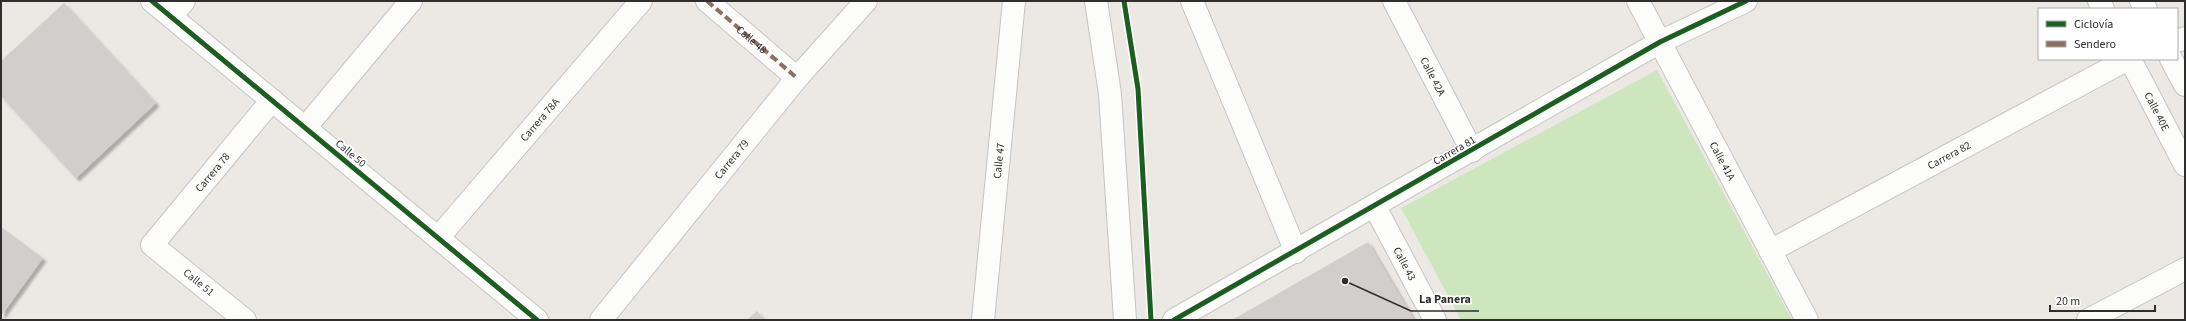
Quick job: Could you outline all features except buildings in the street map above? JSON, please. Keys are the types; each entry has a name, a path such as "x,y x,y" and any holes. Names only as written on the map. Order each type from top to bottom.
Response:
{"street":[{"name":"Calle 50","path":"152,1 177,8 272,100 304,128 537,320"},
{"path":"304,128 411,1"},
{"name":"Carrera 78A","path":"438,238 641,1"},
{"name":"Calle 48","path":"707,1 796,78"},
{"name":"Carrera 79","path":"600,320 796,78 866,1"},
{"name":"Calle 47","path":"982,320 1014,1"},
{"path":"1096,1 1110,94 1125,320"},
{"path":"1192,1 1296,252"},
{"name":"Calle 42A","path":"1394,1 1472,151"},
{"name":"Calle 41A","path":"1638,1 1807,320"},
{"name":"Carrera 81","path":"1174,320 1296,252 1660,42 1746,1"},
{"name":"Carrera 82","path":"1770,251 2127,60"},
{"name":"Calle 40E","path":"2130,60 2185,165"},
{"path":"2172,60 2185,85"},
{"name":"Carrera 78","path":"152,245 272,100"},
{"name":"Calle 43","path":"1374,207 1435,320"},
{"name":"Calle 51","path":"152,245 245,320"},
{"path":"2088,320 2185,269"}],"green space":[{"path":"1657,70 1792,320 1461,320 1401,208"}],"marked path":[{"path":"707,1 797,78"}],"cycle path":[{"path":"152,1 537,320"},
{"path":"1124,1 1138,89 1151,320"},
{"path":"1174,320 1660,42 1746,1"}],"place":[{"name":"La Panera","path":"1345,281"}]}
